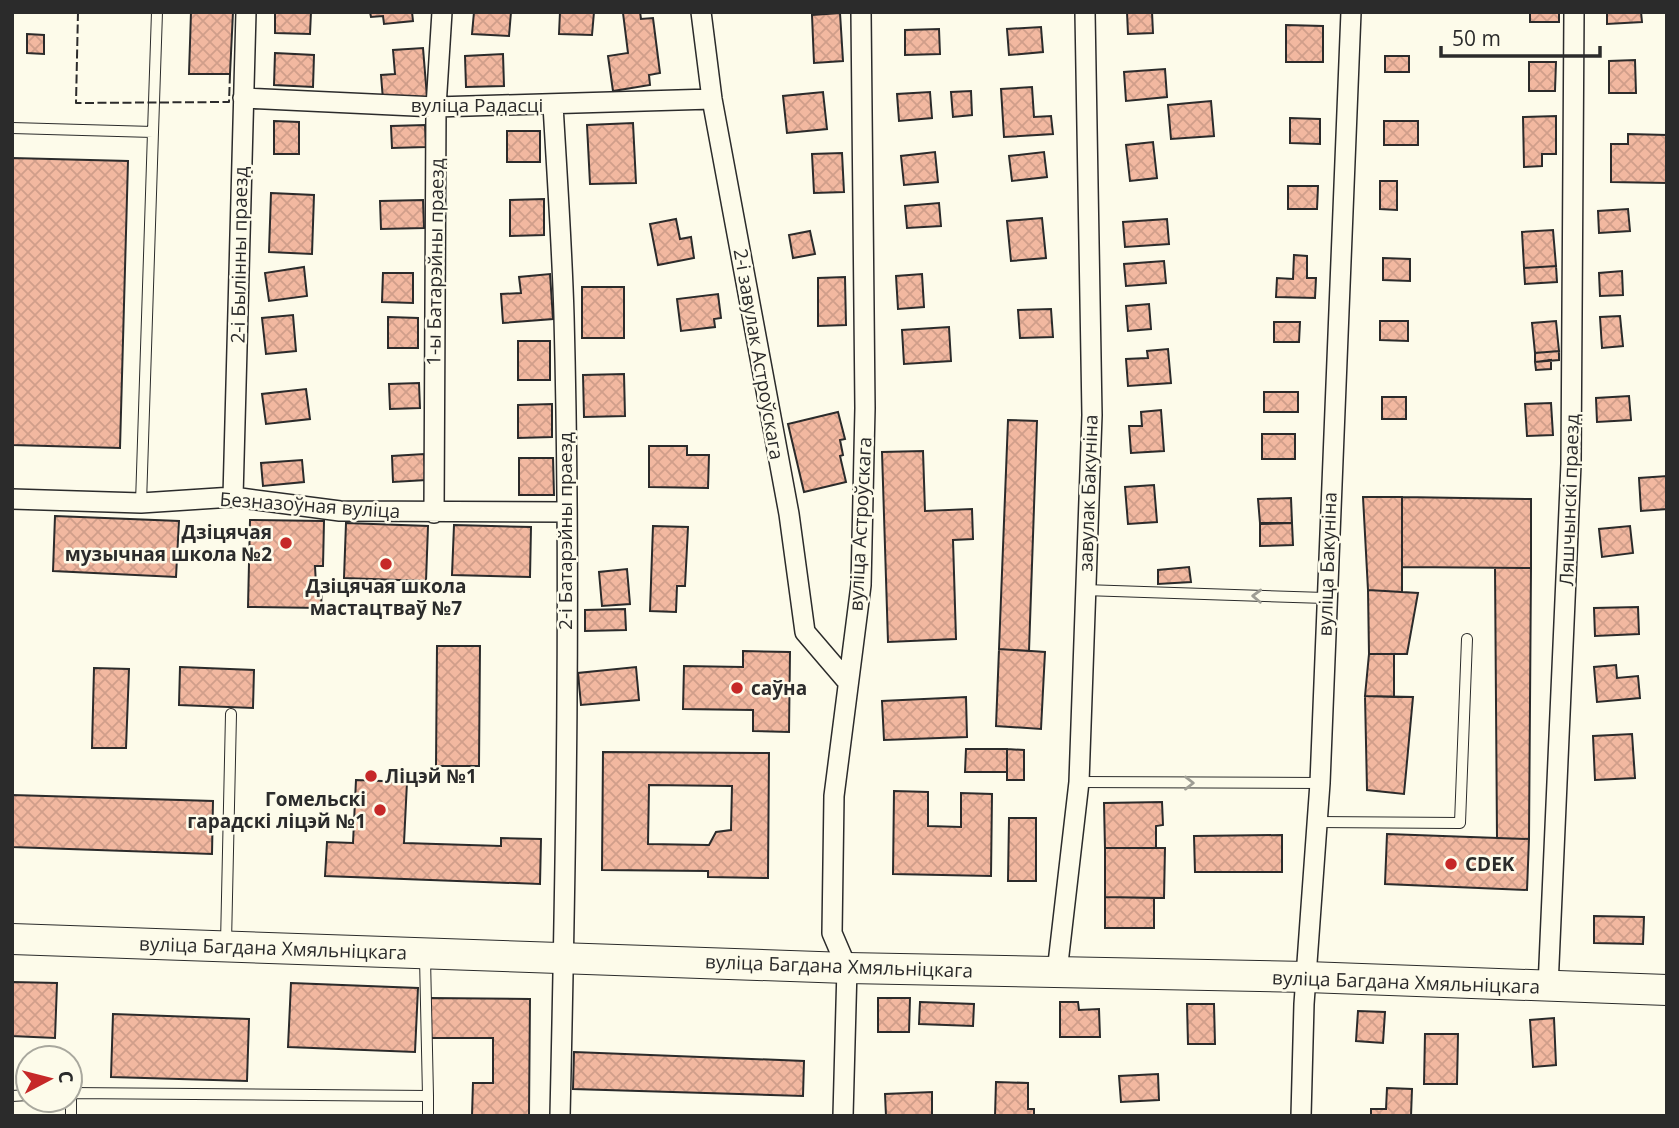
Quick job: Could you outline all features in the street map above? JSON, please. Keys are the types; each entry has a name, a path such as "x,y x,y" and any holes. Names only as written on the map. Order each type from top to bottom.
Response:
{"main road":[{"name":"вуліца Багдана Хмяльніцкага","path":"12,940 847,968 1307,977 1667,990"}],"street":[{"name":"2-і Былінны праезд","path":"233,497 246,12"},
{"name":"1-ы Батарэйны праезд","path":"434,513 436,107 442,12"},
{"name":"2-і завулак Астроўскага","path":"701,12 712,99 789,514 805,632 847,681"},
{"name":"вуліца Астроўскага","path":"843,1116 847,968 832,933 834,796 861,585 865,421 861,12"},
{"name":"завулак Бакуніна","path":"1057,972 1079,782 1092,415 1085,12"},
{"name":"вуліца Бакуніна","path":"1301,1116 1320,783 1325,598 1351,12"},
{"name":"Ляшчынскі праезд","path":"1548,987 1571,464 1574,12"},
{"name":"вуліца Радасці","path":"243,98 436,107 712,99"},
{"name":"2-і Батарэйны праезд","path":"553,105 564,316 566,512 560,1116"},
{"name":"Безназоўная вуліца","path":"12,499 141,503 233,497 340,510 434,513 566,512"}],"lane":[{"path":"141,503 158,12"},
{"path":"12,128 153,132"},
{"path":"1084,590 1325,598"},
{"path":"1317,822 1460,823 1467,639"},
{"path":"226,947 231,714"},
{"path":"1079,782 1320,783"},
{"path":"425,954 428,1116"},
{"path":"84,1093 428,1097"}],"building":[{"path":"191,12 233,12 230,74 189,74"},
{"path":"275,12 311,12 310,34 275,33"},
{"path":"370,12 412,12 413,21 384,24 383,16 371,17"},
{"path":"474,12 511,12 509,36 472,34"},
{"path":"560,12 594,12 592,35 559,34"},
{"path":"640,12 641,19 653,18 660,73 649,75 650,85 613,91 608,56 628,53 623,13"},
{"path":"1127,12 1152,12 1153,33 1128,34"},
{"path":"1530,12 1559,12 1559,22 1530,22"},
{"path":"1607,12 1641,12 1642,22 1607,24"},
{"path":"840,13 843,61 814,63 812,15"},
{"path":"1286,25 1323,26 1323,62 1286,62"},
{"path":"1041,27 1043,52 1009,55 1007,29"},
{"path":"939,29 940,54 905,55 905,30"},
{"path":"27,34 44,35 44,54 27,53"},
{"path":"423,48 427,97 383,100 381,75 395,74 393,50"},
{"path":"275,53 314,55 313,87 274,85"},
{"path":"503,54 504,86 466,87 465,56"},
{"path":"1385,56 1409,56 1409,72 1385,72"},
{"path":"1635,60 1636,93 1609,93 1609,61"},
{"path":"1529,62 1556,62 1555,91 1529,91"},
{"path":"1165,69 1167,97 1126,101 1124,72"},
{"path":"1032,87 1034,117 1051,116 1053,134 1004,137 1001,89"},
{"path":"971,91 972,115 953,117 951,92"},
{"path":"823,92 827,129 787,133 783,96"},
{"path":"930,92 932,118 899,121 897,94"},
{"path":"1211,101 1214,136 1171,139 1168,105"},
{"path":"1556,116 1556,154 1542,154 1542,166 1524,167 1523,117"},
{"path":"1290,118 1320,119 1320,144 1290,143"},
{"path":"274,121 299,122 299,154 274,154"},
{"path":"1384,121 1418,121 1418,145 1384,145"},
{"path":"633,123 636,183 590,184 587,125"},
{"path":"425,125 426,147 392,148 391,126"},
{"path":"507,131 540,131 540,162 507,162"},
{"path":"1628,134 1667,135 1667,183 1611,182 1611,144 1628,144"},
{"path":"1153,142 1157,178 1130,181 1126,145"},
{"path":"935,152 938,182 904,185 901,156"},
{"path":"1044,152 1047,177 1012,181 1009,156"},
{"path":"842,153 844,192 814,193 812,154"},
{"path":"12,158 128,161 120,448 12,445"},
{"path":"1380,181 1397,181 1397,210 1380,209"},
{"path":"1288,186 1318,186 1317,209 1288,209"},
{"path":"271,193 314,195 312,254 269,252"},
{"path":"544,199 544,235 510,236 510,200"},
{"path":"423,200 424,228 381,229 380,201"},
{"path":"939,203 941,226 907,228 905,206"},
{"path":"1628,209 1630,231 1599,233 1598,211"},
{"path":"1042,218 1046,258 1011,261 1007,221"},
{"path":"676,219 680,239 691,237 694,258 658,265 650,224"},
{"path":"1167,219 1169,244 1125,247 1123,222"},
{"path":"1553,230 1556,266 1524,268 1522,232"},
{"path":"810,231 815,254 793,258 789,235"},
{"path":"1294,255 1307,256 1307,278 1316,278 1315,298 1276,297 1277,278 1293,279"},
{"path":"1383,258 1410,259 1410,281 1383,280"},
{"path":"1164,261 1166,283 1126,286 1124,264"},
{"path":"1556,266 1557,282 1525,284 1524,268"},
{"path":"304,267 307,296 269,301 265,273"},
{"path":"1622,271 1623,295 1600,296 1599,273"},
{"path":"383,273 413,273 413,303 382,302"},
{"path":"550,274 553,319 503,323 501,294 521,293 519,277"},
{"path":"922,274 924,307 898,309 896,276"},
{"path":"845,277 846,325 818,326 818,278"},
{"path":"582,287 624,287 624,338 582,338"},
{"path":"718,294 721,318 714,319 715,327 681,331 677,299"},
{"path":"1149,304 1151,329 1128,331 1126,306"},
{"path":"1051,309 1053,337 1020,338 1018,310"},
{"path":"293,315 296,351 266,354 262,318"},
{"path":"1620,316 1623,346 1602,348 1600,317"},
{"path":"388,317 418,318 418,348 388,348"},
{"path":"1380,321 1408,321 1408,341 1380,340"},
{"path":"1556,321 1559,351 1535,353 1532,323"},
{"path":"1274,322 1300,322 1299,342 1274,342"},
{"path":"949,327 951,361 904,364 902,330"},
{"path":"518,341 550,341 550,380 518,380"},
{"path":"1168,349 1171,383 1128,386 1126,359 1148,358 1147,351"},
{"path":"1559,351 1559,360 1535,362 1535,353"},
{"path":"1551,360 1551,369 1536,370 1535,362"},
{"path":"624,374 625,416 584,417 583,375"},
{"path":"419,383 420,408 390,409 389,384"},
{"path":"306,389 310,419 266,424 262,394"},
{"path":"1264,392 1298,392 1298,412 1264,412"},
{"path":"1629,396 1631,420 1597,422 1596,398"},
{"path":"1382,397 1406,397 1406,419 1382,419"},
{"path":"1551,403 1553,435 1527,436 1525,404"},
{"path":"552,404 552,437 518,438 518,405"},
{"path":"1161,410 1164,451 1131,453 1129,426 1142,426 1141,412"},
{"path":"838,412 845,439 840,440 843,455 840,456 846,482 804,492 788,424"},
{"path":"1008,420 1037,421 1029,651 999,649"},
{"path":"1262,434 1295,434 1295,459 1262,459"},
{"path":"649,446 687,446 687,455 709,455 708,488 649,487"},
{"path":"923,451 925,511 972,509 973,539 953,540 956,639 888,642 882,452"},
{"path":"424,454 426,480 393,482 392,456"},
{"path":"519,458 553,458 554,495 519,495"},
{"path":"302,460 304,482 263,486 261,463"},
{"path":"1667,476 1667,509 1641,511 1639,478"},
{"path":"1154,485 1157,522 1128,524 1125,487"},
{"path":"1363,497 1402,497 1402,592 1368,590"},
{"path":"1402,497 1531,499 1531,568 1402,567"},
{"path":"1291,498 1292,523 1260,523 1258,499"},
{"path":"55,516 179,521 176,577 53,571"},
{"name":"Дзіцячая музычная школа №2","path":"250,520 324,521 323,566 315,566 316,585 322,586 321,608 248,607"},
{"name":"Дзіцячая школа мастацтваў №7","path":"346,523 428,526 426,581 344,578"},
{"path":"1292,523 1293,545 1260,546 1260,524"},
{"path":"454,525 531,527 530,577 452,575"},
{"path":"653,526 688,527 685,586 677,586 676,612 650,611"},
{"path":"1630,526 1633,553 1602,557 1599,529"},
{"path":"1189,567 1191,582 1158,584 1158,570"},
{"path":"1495,568 1531,568 1529,839 1497,838"},
{"path":"627,569 630,604 602,606 599,572"},
{"path":"1368,590 1418,593 1407,654 1369,654"},
{"path":"1638,607 1639,634 1595,636 1594,608"},
{"path":"625,609 626,630 585,631 585,610"},
{"path":"437,646 480,646 479,766 436,766"},
{"path":"999,649 1045,652 1041,729 996,726"},
{"name":"саўна","path":"743,651 790,652 789,732 753,731 753,710 683,709 684,666 743,667"},
{"path":"1369,654 1394,654 1394,697 1365,696"},
{"path":"1616,665 1617,678 1638,676 1640,698 1597,702 1594,667"},
{"path":"180,667 254,670 253,708 179,705"},
{"path":"636,667 639,700 581,705 578,673"},
{"path":"94,668 129,669 126,748 92,748"},
{"path":"1365,696 1413,697 1404,794 1367,790"},
{"path":"966,697 967,737 884,740 882,701"},
{"path":"1632,734 1635,778 1595,780 1593,736"},
{"path":"966,749 1007,749 1007,772 965,772"},
{"path":"1007,749 1024,750 1024,780 1007,780"},
{"path":"603,752 769,753 768,878 708,877 708,871 602,870","holes":["649,785 732,786 731,830 716,832 709,845 648,844"]},
{"name":"Гомельскі гарадскі ліцэй №1","path":"356,780 407,782 404,843 501,846 501,838 541,839 540,884 325,876 327,842 353,843"},
{"path":"894,791 928,792 928,826 961,827 961,793 992,794 991,876 893,874"},
{"path":"12,795 213,801 212,854 12,847"},
{"path":"1162,802 1163,825 1156,826 1156,848 1105,848 1104,803"},
{"path":"1009,818 1036,818 1036,881 1008,881"},
{"path":"1387,834 1529,839 1527,890 1385,884"},
{"path":"1282,835 1282,872 1195,872 1194,836"},
{"path":"1105,848 1165,848 1164,898 1105,897"},
{"path":"1105,897 1154,898 1154,928 1105,928"},
{"path":"1594,916 1644,917 1643,944 1594,943"},
{"path":"12,982 57,983 55,1038 12,1036"},
{"path":"291,983 418,988 415,1052 288,1047"},
{"path":"430,998 530,999 529,1116 472,1116 473,1083 493,1083 493,1038 430,1038"},
{"path":"878,998 910,998 909,1032 878,1032"},
{"path":"920,1002 974,1004 973,1026 919,1024"},
{"path":"1060,1002 1078,1002 1079,1010 1099,1009 1100,1037 1060,1037"},
{"path":"1187,1004 1214,1004 1215,1044 1188,1044"},
{"path":"1358,1011 1385,1012 1383,1043 1356,1041"},
{"path":"113,1014 249,1019 247,1081 111,1077"},
{"path":"1554,1018 1556,1065 1533,1067 1530,1020"},
{"path":"1425,1034 1458,1034 1457,1084 1424,1084"},
{"path":"574,1052 804,1061 803,1096 573,1089"},
{"path":"1158,1074 1159,1100 1121,1102 1119,1076"},
{"path":"996,1082 1028,1083 1028,1109 1034,1109 1034,1116 995,1116"},
{"path":"1387,1088 1412,1089 1411,1116 1371,1116 1371,1109 1386,1109"},
{"path":"932,1092 932,1116 886,1116 885,1094"}],"fence":[{"path":"78,12 76,103 229,102 230,74"}],"place":[{"name":"Дзіцячая музычная школа №2","path":"286,543"},
{"name":"Дзіцячая школа мастацтваў №7","path":"386,564"},
{"name":"саўна","path":"737,688"},
{"name":"Ліцэй №1","path":"371,776"},
{"name":"Гомельскі гарадскі ліцэй №1","path":"380,810"},
{"name":"CDEK","path":"1451,864"}]}
